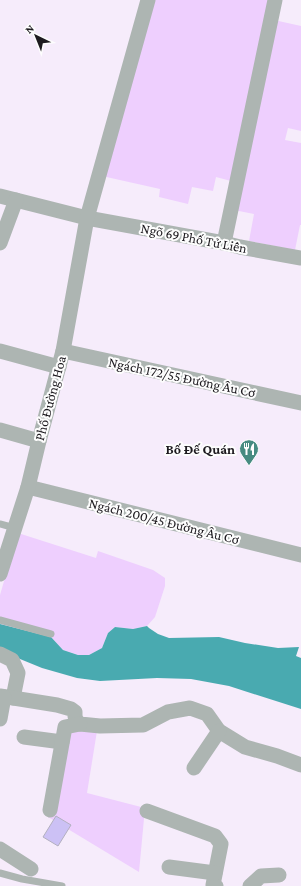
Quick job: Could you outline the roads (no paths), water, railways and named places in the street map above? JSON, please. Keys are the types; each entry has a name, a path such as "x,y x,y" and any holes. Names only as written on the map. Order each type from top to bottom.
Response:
{"street":[{"name":"Phố Đường Hoa","path":"0,574 28,487 38,441 59,367 87,218 148,0"},
{"path":"224,243 275,0"},
{"name":"Ngõ 69 Phố Tử Liên","path":"5,200 87,218 301,258"},
{"path":"0,242 5,200"},
{"path":"0,351 59,367"},
{"name":"Ngách 172/55 Đường Âu Cơ","path":"63,351 301,403"},
{"path":"0,430 38,441"},
{"name":"Ngách 200/45 Đường Âu Cơ","path":"28,487 301,555"},
{"path":"0,654 12,660 18,673 6,697 0,719"},
{"path":"6,697 71,708 75,712 76,720 80,724"},
{"path":"50,810 65,726 80,724 100,726 142,725 168,712 190,708 207,714 219,731 245,747 277,756 301,765"},
{"path":"194,768 219,731"},
{"path":"24,737 62,742"},
{"path":"147,812 215,836 221,844 215,880 169,867"},
{"path":"0,849 31,869"},
{"path":"250,886 261,876 279,875"}],"lane":[{"path":"0,524 15,528"},
{"path":"0,620 51,634"},
{"path":"0,873 22,879 62,886"}],"water":[{"path":"0,624 51,637 63,650 78,655 89,655 102,648 108,633 115,627 133,629 147,626 158,634 169,638 219,637 278,648 299,647 296,656 301,658 301,709 229,686 191,679 157,678 100,681 77,678 42,668 20,659 0,648"}],"place":[{"name":"Bố Đế Quán","path":"249,466"}]}
